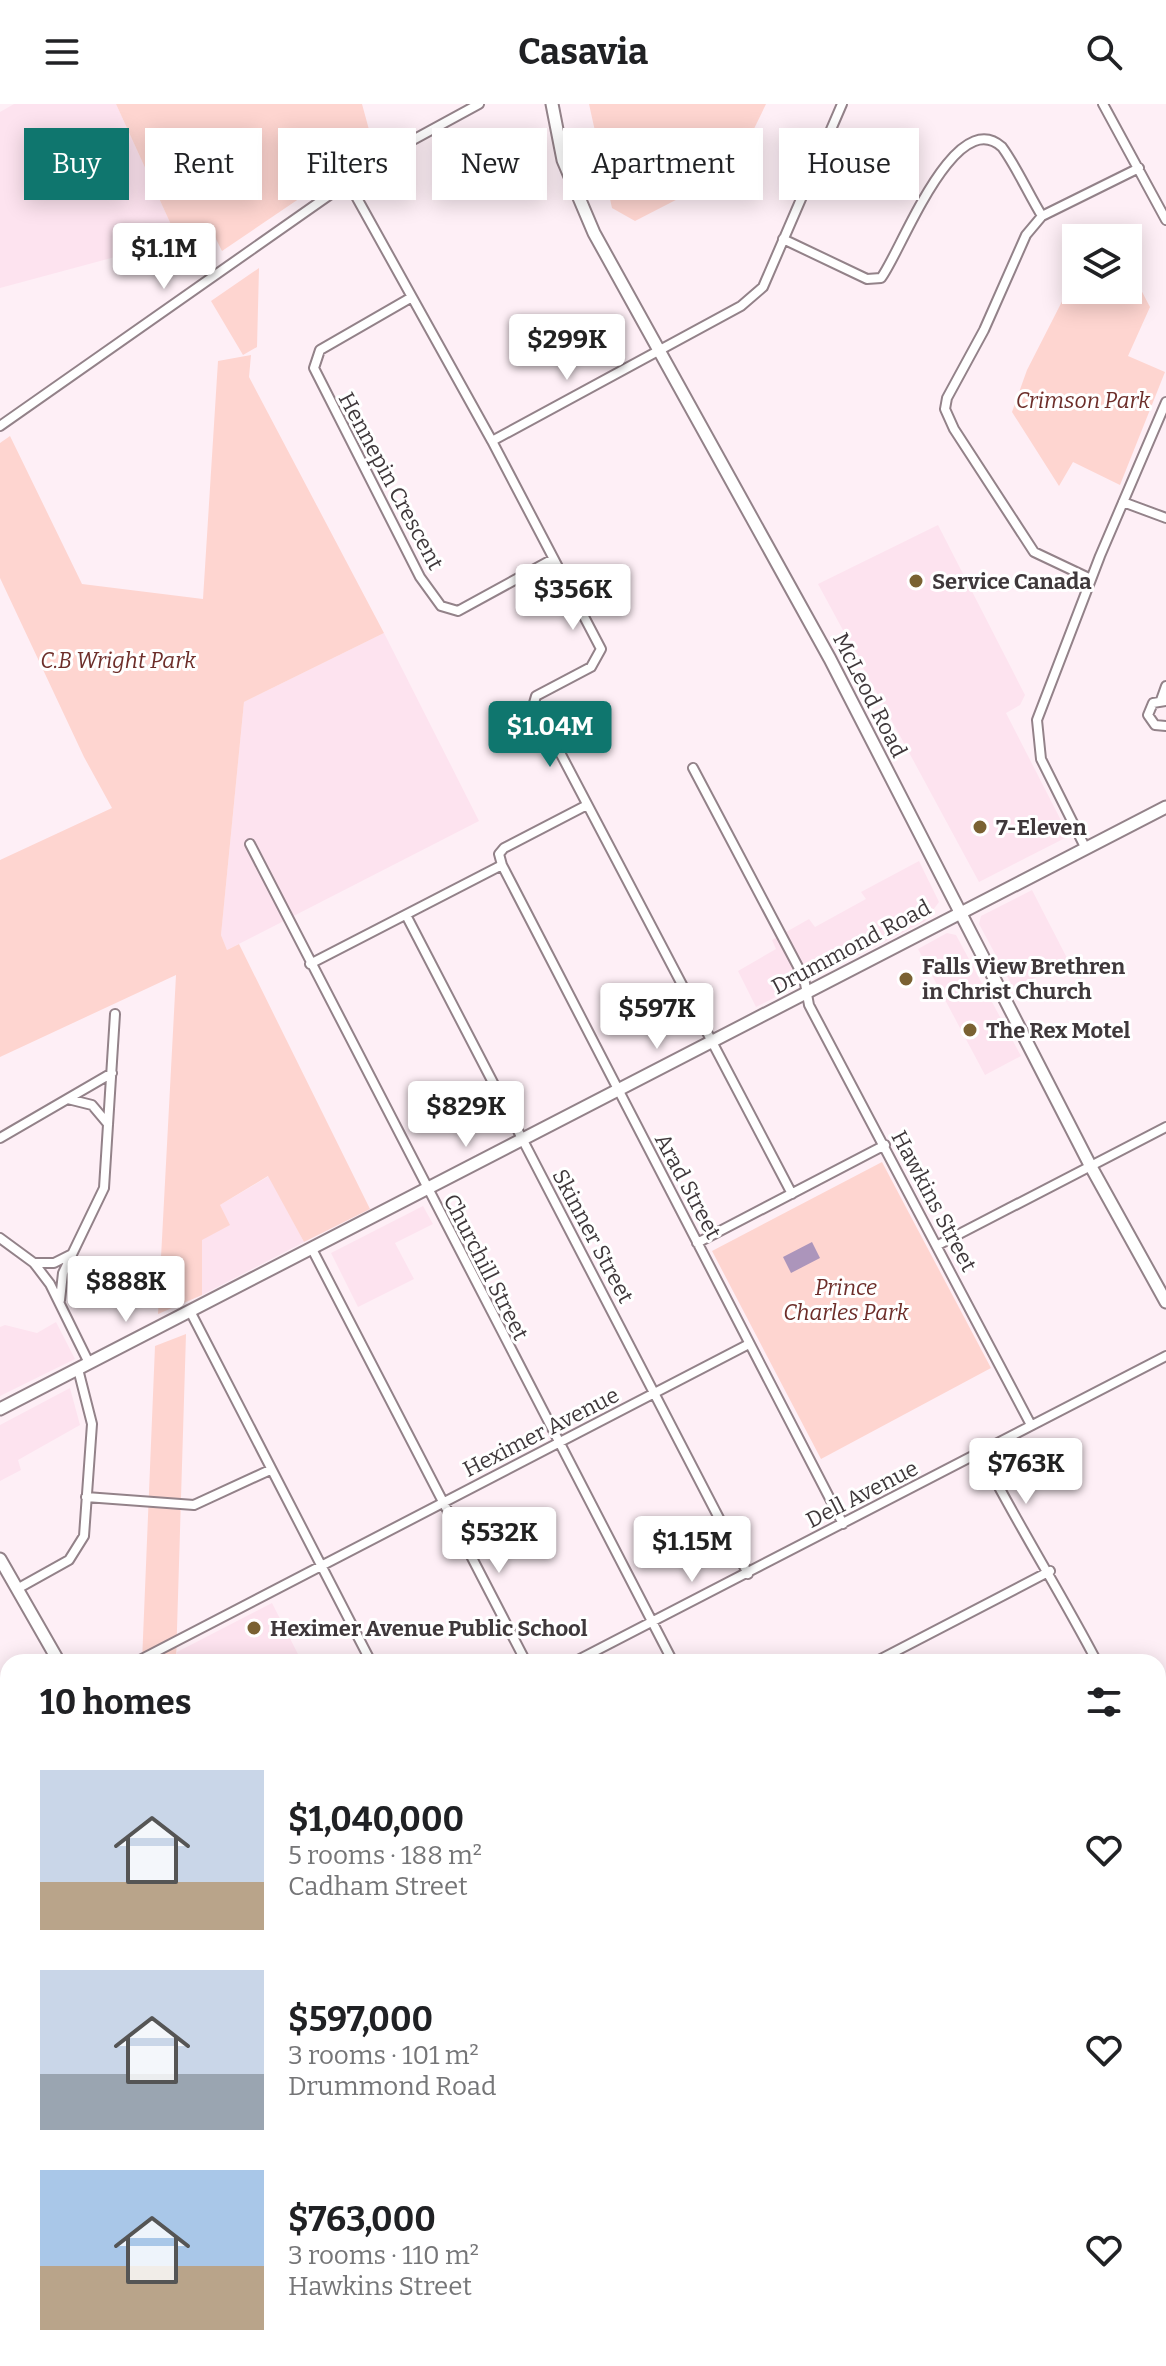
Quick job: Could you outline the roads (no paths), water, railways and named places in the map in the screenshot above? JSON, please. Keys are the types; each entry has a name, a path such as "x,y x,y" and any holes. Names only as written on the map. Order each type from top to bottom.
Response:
{"main road":[{"name":"McLeod Road","path":"552,104 563,160 575,192 657,350 830,659 1090,1165 1166,1302"},
{"name":"Drummond Road","path":"0,1409 1166,807"},
{"path":"0,1559 54,1654"}],"street":[{"path":"416,138 479,104"},
{"path":"492,441 741,306 763,287 842,104"},
{"path":"1103,104 1166,220"},
{"path":"783,239 867,279 881,278 892,264 935,167 958,142 977,133 990,136 1002,147 1042,216"},
{"path":"1091,579 1034,552 954,429 945,409 953,385 984,330 1020,246 1042,216 1139,168"},
{"path":"0,426 322,200"},
{"path":"358,200 492,441 601,649 591,667 536,696 534,703 792,1194"},
{"name":"Hennepin Crescent","path":"412,297 320,350 314,368 420,577 441,606 458,611 553,559"},
{"path":"1086,849 1041,759 1037,720 1091,579 1166,402"},
{"path":"1123,502 1166,518"},
{"path":"1166,686 1164,700 1150,706 1148,715 1155,725 1166,726"},
{"name":"Hawkins Street","path":"693,768 804,978 809,1005 1031,1425"},
{"path":"310,964 502,865 499,854 504,848 587,805"},
{"name":"Churchill Street","path":"250,844 557,1444 668,1654"},
{"name":"Arad Street","path":"502,865 843,1524"},
{"name":"Skinner Street","path":"406,915 748,1574"},
{"path":"60,1300 63,1273 104,1188 115,1014"},
{"path":"0,1138 112,1073"},
{"path":"67,1099 92,1105 109,1126"},
{"path":"938,1245 1166,1127"},
{"path":"697,1243 885,1145"},
{"path":"0,1238 34,1263 60,1300 84,1366 92,1424 84,1536 69,1560 17,1589"},
{"path":"312,1249 522,1654"},
{"path":"34,1263 54,1263 72,1253"},
{"path":"190,1311 367,1654"},
{"name":"Heximer Avenue","path":"151,1654 749,1344"},
{"name":"Dell Avenue","path":"590,1654 1166,1356"},
{"path":"981,1453 1014,1518 1050,1571 1093,1654"},
{"path":"86,1497 194,1505 270,1470"},
{"path":"890,1654 1050,1571"}],"place":[{"name":"Service Canada","path":"916,581"},
{"name":"7-Eleven","path":"980,827"},
{"name":"Falls View Brethren in Christ Church","path":"906,979"},
{"name":"The Rex Motel","path":"970,1030"},
{"name":"Heximer Avenue Public School","path":"254,1628"}],"park label":[{"name":"Crimson Park","path":"1083,400"},
{"name":"C.B Wright Park","path":"118,660"},
{"name":"Prince Charles Park","path":"846,1300"}]}
